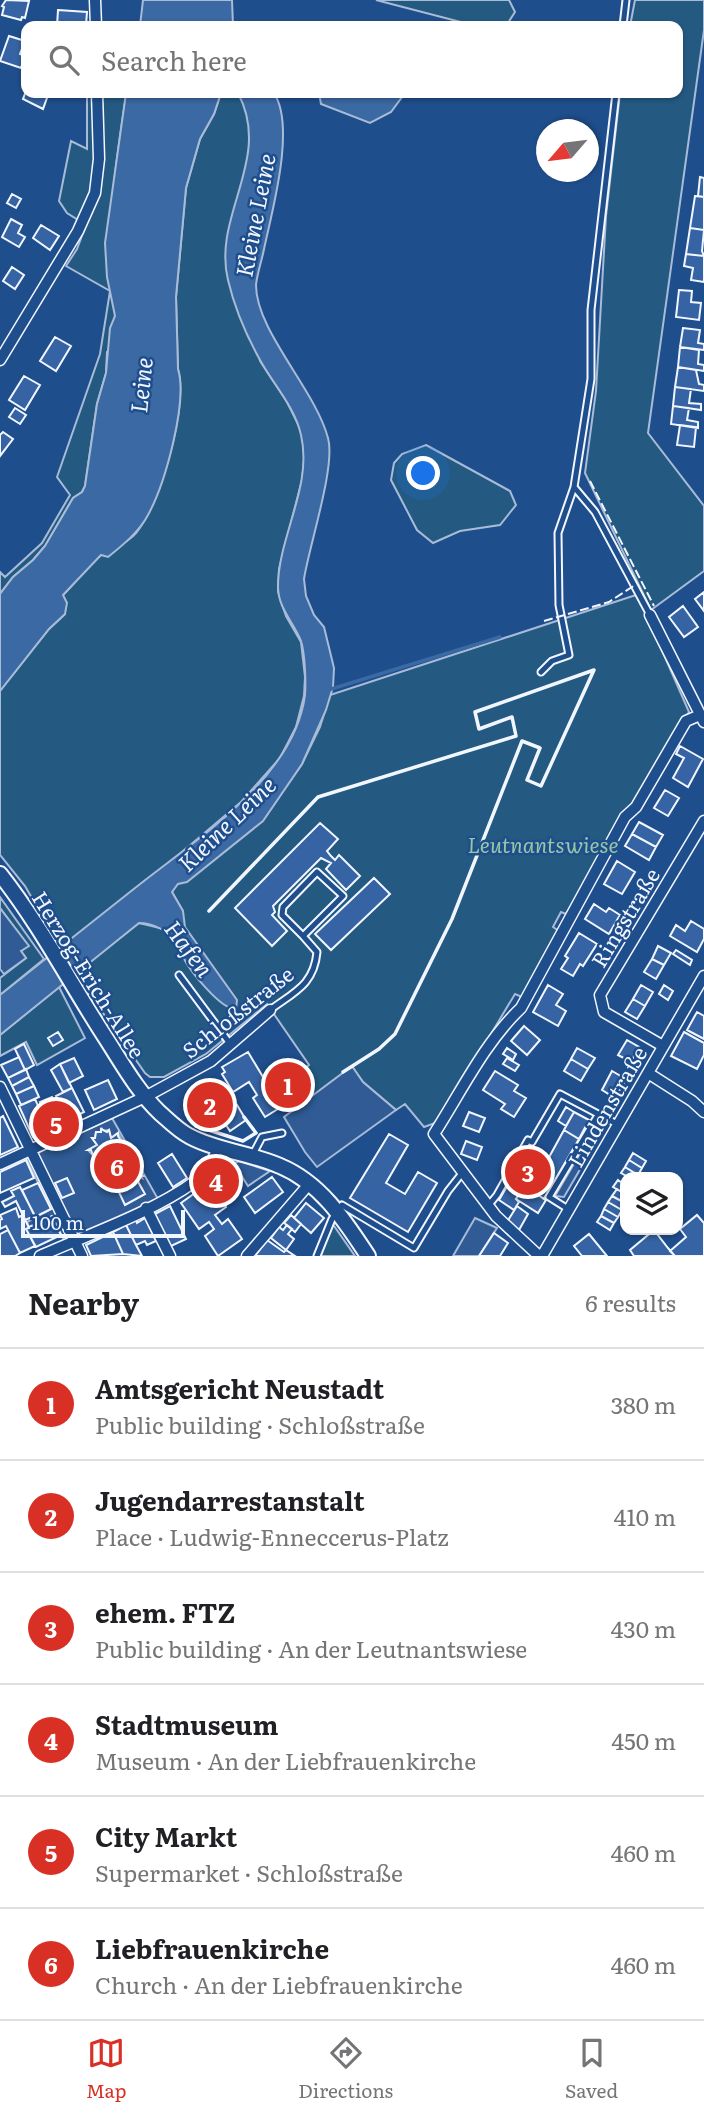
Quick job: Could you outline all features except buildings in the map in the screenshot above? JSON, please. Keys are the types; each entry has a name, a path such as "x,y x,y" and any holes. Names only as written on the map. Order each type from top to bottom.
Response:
{"main road":[{"name":"Herzog-Erich-Allee","path":"0,874 145,1097 187,1135 252,1156"},
{"path":"252,1156 282,1167 310,1184 336,1211 368,1256"}],"street":[{"path":"95,0 96,21"},
{"path":"0,360 78,231 95,193 99,159 97,98"},
{"path":"541,1256 496,1216 434,1134 492,1042 508,1020 521,1008 625,817 636,807 686,721 702,718 650,615"},
{"name":"Ringstraße","path":"663,1046 604,1012 600,995 704,821"},
{"name":"Lindenstraße","path":"541,1256 704,976"},
{"name":"Schloßstraße","path":"0,1164 145,1097 211,1061 270,1010"},
{"path":"648,1073 692,1101 704,1112"},
{"path":"0,1087 82,1256"},
{"path":"40,1256 146,1208 195,1181 211,1165 219,1147"},
{"path":"247,1256 310,1184"},
{"path":"146,1208 170,1256"}],"lane":[{"path":"624,21 626,0"},
{"path":"541,672 552,661 569,655 559,606 558,533 573,486 591,379 591,310 615,98"},
{"path":"573,486 595,512 650,615"},
{"name":"Schloßstraße","path":"270,1010 303,985 316,967 317,952 282,915 283,907 317,872 343,896 303,936"},
{"path":"179,975 231,1045"},
{"path":"488,1206 528,1140 532,1142 560,1094 617,1124"},
{"path":"568,1209 549,1196 598,1115"},
{"path":"252,1156 262,1137 282,1133"},
{"path":"317,1256 336,1211 342,1205 413,1251 448,1191 463,1172"}],"green space":[{"path":"376,0 509,0 515,12 509,21 457,21"},
{"path":"635,0 704,0 704,30 648,433 704,506 704,571 651,610 585,473 596,391 606,216 619,98 683,98 683,21 631,21"},
{"path":"87,98 126,98 106,242 115,312 106,373 97,404 85,486 82,492 73,498 45,546 13,577 0,594 0,572 5,577 42,543 70,495 57,477 100,354 110,291 66,266 77,249 86,225 67,213 59,201 71,141 87,149"},
{"path":"219,98 241,98 247,110 251,141 244,178 260,361 286,400 301,430 305,453 302,480 279,569 278,591 286,616 301,642 304,696 296,727 280,758 241,802 61,948 25,886 0,855 0,691 49,629 65,614 63,595 100,556 136,533 163,478 179,406 176,297 186,188 200,139"},
{"path":"426,445 510,491 516,505 500,525 460,531 433,543 417,530 391,480 394,463 402,454"},
{"name":"Leutnantswiese","path":"636,595 689,712 566,914 561,912 553,927 559,931 522,997 515,994 438,1122 424,1127 405,1104 396,1110 363,1082 352,1067 315,1096 301,1073 309,1065 267,1004 206,1054 164,1077 150,1077 145,1073 75,973 139,923 160,928 171,936 183,911 172,892 175,886 263,820 302,764 320,727 330,695"},
{"path":"0,897 44,959 0,995 0,978 26,958 21,951 28,946 0,908"},
{"path":"59,987 85,1038 37,1065 26,1042 0,1056 0,1035"},
{"path":"332,1223 355,1256 320,1256"}],"shaded area":[{"path":"0,908 29,946 21,951 26,958 4,974 0,969"},
{"path":"352,1066 363,1082 396,1110 317,1167 284,1117"},
{"path":"112,1118 158,1199 68,1248 52,1216 29,1227 27,1222 51,1209 26,1158","holes":["102,1129 109,1130 111,1138 118,1133 142,1178 138,1176 111,1190 98,1161 88,1150 97,1145 92,1138 95,1138 96,1132 101,1132"]},
{"path":"598,1123 607,1123 564,1197 555,1196"},
{"path":"239,1161 270,1171 248,1186 234,1164"},
{"path":"475,1218 497,1228 479,1256 453,1256"}],"water":[{"path":"143,0 232,0 233,21 141,21"},
{"name":"Leine","path":"125,98 219,98 200,139 186,188 176,297 180,401 168,464 155,501 130,538 108,557 101,555 63,595 67,603 65,614 49,629 0,691 0,594 13,577 45,546 73,498 82,492 85,486 97,404 106,373 110,328 115,316 107,277 105,243"},
{"path":"240,98 276,98 283,126 283,147 256,285 265,321 311,400 328,438 325,486 304,579 306,596 314,615 324,627 334,668 333,687 302,764 263,821 187,882 178,884 172,892 183,911 185,927 237,1000 236,1009 222,1003 199,980 170,934 154,926 139,923 0,1035 0,995 239,805 282,754 297,725 305,695 303,653 301,641 283,609 278,587 283,549 302,474 301,435 294,415 260,360 241,321 228,280 225,256 228,233 246,164 249,141 247,117"},
{"path":"320,98 401,98 391,112 370,123 321,104"}],"waterway":[{"path":"328,690 500,637"}],"fence":[{"path":"590,481 654,606"},
{"path":"544,621 609,602 635,585"}],"wall":[{"path":"209,911 318,797 516,736 512,717 479,729 475,712 594,670 541,786 527,780 540,748 522,741 452,919 395,1034 379,1049 343,1072"},
{"path":"196,1126 243,1141 256,1133 244,1117"}],"place":[{"name":"Amtsgericht Neustadt","path":"288,1085"},
{"name":"Jugendarrestanstalt","path":"210,1105"},
{"name":"City Markt","path":"56,1124"},
{"name":"Liebfrauenkirche","path":"117,1166"},
{"name":"ehem. FTZ","path":"528,1172"},
{"name":"Stadtmuseum","path":"216,1181"}],"water label":[{"name":"Kleine Leine","path":"254,215"},
{"name":"Kleine Leine","path":"226,823"},
{"name":"Hafen","path":"190,948"}]}
